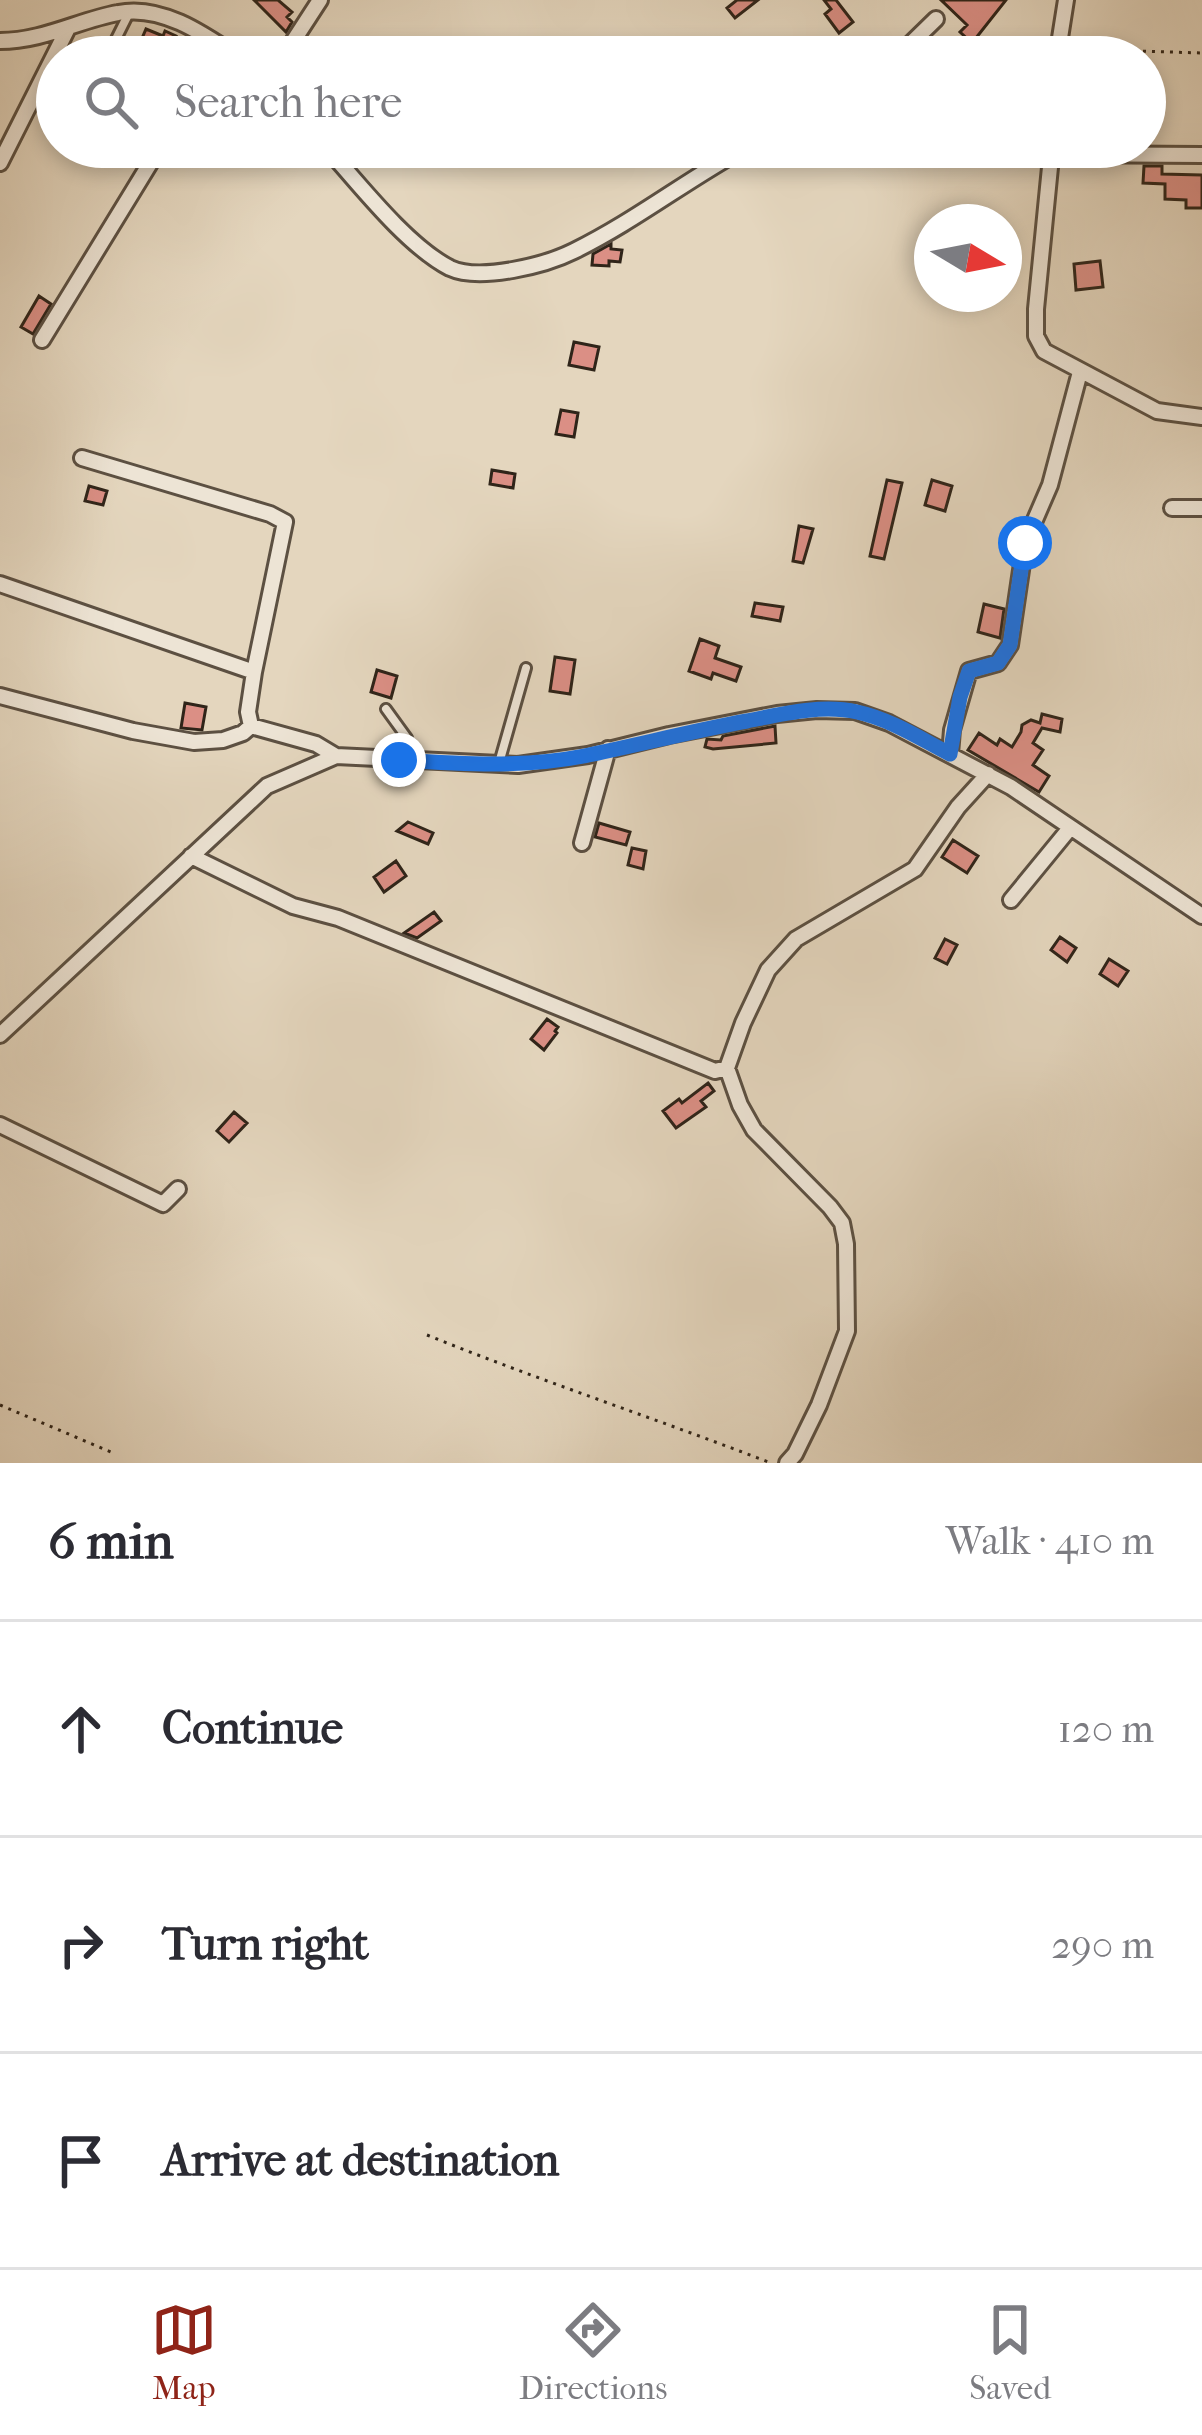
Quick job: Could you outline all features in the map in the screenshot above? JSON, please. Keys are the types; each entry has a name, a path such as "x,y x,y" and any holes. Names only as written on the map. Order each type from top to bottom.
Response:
{"street":[{"path":"297,36 320,0"},
{"path":"1060,36 1066,0"},
{"path":"0,41 67,30 120,12 170,17 197,36"},
{"path":"919,36 936,20"},
{"path":"64,36 67,30"},
{"path":"0,163 36,92"},
{"path":"1166,154 1202,155"},
{"path":"42,340 147,168"},
{"path":"346,168 418,245 453,269 483,274 572,253 709,168"},
{"path":"1050,168 1036,309 1036,336 1044,351 1157,411 1202,418"},
{"path":"950,754 969,671 998,663 1010,645 1025,543 1050,485 1080,372"},
{"path":"82,458 285,522 254,672 250,726"},
{"path":"1172,508 1202,508"},
{"path":"0,584 254,672"},
{"path":"0,696 194,742 223,740 250,726"},
{"path":"250,726 316,745 336,756 499,764 546,762 777,714 855,711 889,723 1011,787 1202,916"},
{"path":"582,843 608,749"},
{"path":"0,1035 267,785 336,756"},
{"path":"787,1463 819,1405 847,1331 846,1244 842,1223 830,1208 754,1130 727,1068 768,970 796,939 915,869 958,807 988,774"},
{"path":"1011,900 1070,828"},
{"path":"191,856 293,906 338,918 715,1071 727,1068"},
{"path":"0,1126 163,1204 178,1189"}],"lane":[{"path":"118,36 130,12"},
{"path":"499,764 526,668"},
{"path":"386,709 407,738 411,761"}],"path":[{"path":"1166,53 1202,53"},
{"path":"428,1335 770,1463"},
{"path":"0,1405 111,1452"}],"building":[{"path":"254,0 278,0 292,12 286,32"},
{"path":"737,0 758,0 735,18 727,8"},
{"path":"824,0 836,0 853,22 839,33 825,14 831,9"},
{"path":"941,0 1006,0 978,36 960,32 967,25"},
{"path":"1144,168 1162,168 1162,174 1202,175 1202,208 1186,208 1186,200 1165,199 1165,184 1143,183"},
{"path":"611,244 611,249 622,250 620,262 592,265 593,254"},
{"path":"1100,261 1103,287 1076,290 1074,264"},
{"path":"39,296 51,304 33,334 21,327"},
{"path":"574,342 599,347 594,370 569,365"},
{"path":"561,410 578,413 574,437 556,434"},
{"path":"492,470 515,474 513,488 490,484"},
{"path":"887,480 902,483 884,559 870,556"},
{"path":"932,480 952,486 945,511 925,505"},
{"path":"89,486 107,491 103,505 85,501"},
{"path":"799,526 813,529 803,563 793,561"},
{"path":"755,603 783,607 780,621 752,616"},
{"path":"984,604 1004,609 1000,638 978,632"},
{"path":"700,639 719,646 715,658 741,667 736,681 689,671"},
{"path":"555,657 575,660 570,694 550,691"},
{"path":"377,670 397,676 391,698 371,692"},
{"path":"185,703 206,707 202,730 181,728"},
{"path":"1042,714 1062,719 1060,732 1042,728 1033,743 1043,750 1033,765 1049,776 1039,792 968,750 979,733 997,745 1000,739 1012,747 1022,725 1031,720 1040,723"},
{"path":"775,726 776,743 705,747 707,739 721,740"},
{"path":"408,822 433,833 428,844 397,831"},
{"path":"599,823 630,832 626,845 595,837"},
{"path":"953,840 978,856 967,873 942,857"},
{"path":"632,848 646,851 643,869 628,865"},
{"path":"396,861 406,876 384,892 374,877"},
{"path":"434,912 441,921 417,938 404,933"},
{"path":"1060,937 1076,948 1067,962 1051,950"},
{"path":"945,939 957,945 947,964 935,958"},
{"path":"1109,959 1128,971 1118,986 1100,974"},
{"path":"547,1019 558,1027 544,1050 531,1039"},
{"path":"708,1083 714,1091 701,1101 706,1107 676,1128 663,1111"},
{"path":"234,1112 247,1123 229,1142 217,1131"}],"route":[{"path":"399,760 546,762 777,714 817,710 855,711 950,754 964,680 969,671 998,663 1010,645 1025,543"}]}
